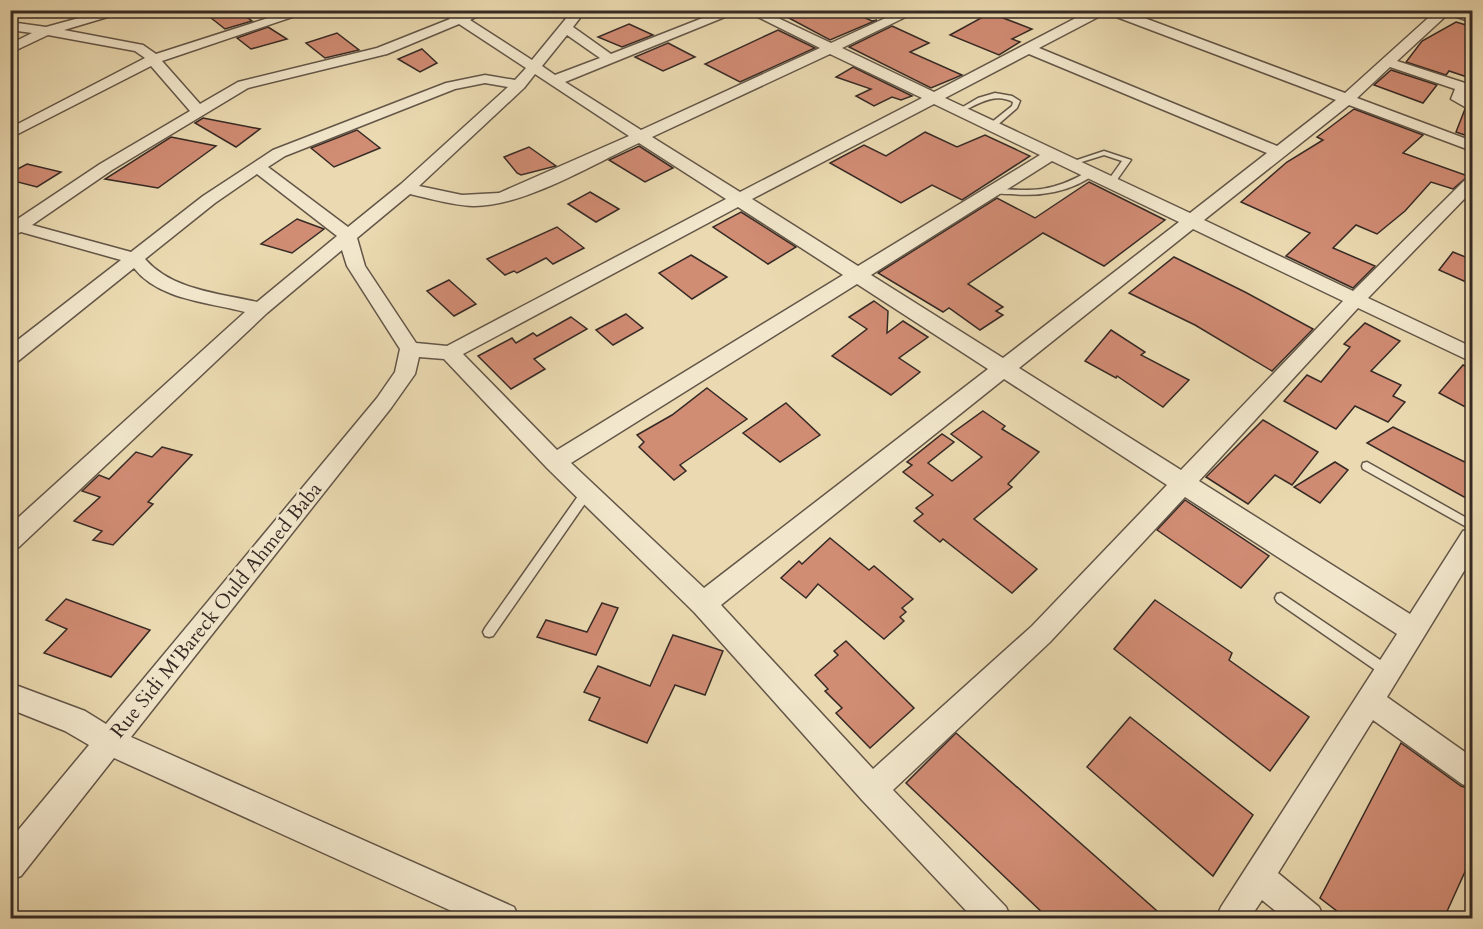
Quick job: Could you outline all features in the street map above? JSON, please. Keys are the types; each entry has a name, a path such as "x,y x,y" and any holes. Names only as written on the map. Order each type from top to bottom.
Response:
{"street":[{"path":"10,50 46,31 109,21 125,10"},
{"path":"10,134 152,60 307,10"},
{"path":"444,10 1414,631"},
{"path":"13,227 106,167 243,86 382,51 484,10"},
{"path":"10,540 260,309 347,235 407,188 519,85 580,10"},
{"path":"554,81 736,10"},
{"path":"750,10 1473,355"},
{"path":"407,188 463,201 483,203 498,200 642,137 914,10"},
{"path":"257,166 347,235 356,266 410,350 450,353 613,265 1102,10"},
{"path":"1110,10 1473,146"},
{"path":"703,603 1280,153 1347,99 1445,10"},
{"path":"1450,10 1473,18"},
{"path":"109,21 138,48"},
{"path":"10,26 146,51 198,111"},
{"path":"566,28 611,60"},
{"path":"1029,49 1280,153"},
{"path":"1387,62 1460,86 1458,99 1473,107"},
{"path":"10,357 257,166 302,143 451,86 485,79 519,85"},
{"path":"555,462 1052,154"},
{"path":"872,790 1041,633 1356,299 1473,182"},
{"path":"13,227 136,259 149,275 165,286 260,309"},
{"name":"Rue Sidi M'Bareck Ould Ahmed Baba","path":"10,865 384,403 405,374 410,350"},
{"path":"450,353 555,462 703,603 872,790 996,918"},
{"path":"1232,918 1472,537"},
{"path":"10,696 75,721 110,742 503,918"},
{"path":"1369,701 1473,774"},
{"path":"1259,877 1308,918"}],"lane":[{"path":"959,111 989,96 1002,95 1017,101 1015,107 991,126"},
{"path":"1072,163 1104,153 1127,160 1111,182"},
{"path":"992,190 1048,193 1065,188 1092,173"},
{"path":"1367,466 1472,537"},
{"path":"489,632 587,492"},
{"path":"1281,597 1388,672"}],"building":[{"path":"201,10 237,10 252,21 225,29"},
{"path":"774,10 848,10 872,21 877,20 830,40"},
{"path":"990,13 1032,29 1012,39 1020,42 999,55 950,35"},
{"path":"1456,22 1473,27 1473,79 1449,71 1446,75 1406,62 1422,41"},
{"path":"629,24 653,35 622,47 598,37"},
{"path":"892,26 929,43 910,52 962,75 931,88 849,47"},
{"path":"268,27 287,39 251,49 237,38"},
{"path":"778,30 815,48 740,82 705,64"},
{"path":"337,33 359,50 325,58 306,43"},
{"path":"668,43 695,57 663,71 635,57"},
{"path":"422,49 437,63 420,72 398,59"},
{"path":"853,67 912,96 901,100 892,97 874,106 856,96 871,89 836,77"},
{"path":"1391,70 1437,85 1423,103 1374,85"},
{"path":"1354,109 1423,135 1403,153 1468,176 1453,189 1431,182 1405,211 1377,234 1356,225 1333,248 1375,266 1353,288 1286,256 1310,233 1241,202 1287,162 1323,140 1317,137"},
{"path":"1465,109 1473,113 1473,138 1456,132"},
{"path":"203,118 260,129 236,147 195,123"},
{"path":"357,130 380,148 334,167 311,148"},
{"path":"925,132 957,147 985,135 1030,156 962,200 932,185 901,203 830,163 864,145 886,156"},
{"path":"171,137 216,146 158,188 105,179"},
{"path":"639,146 673,168 645,182 609,160"},
{"path":"529,147 556,166 521,175 517,173 504,157"},
{"path":"27,164 61,172 37,187 10,180 10,173"},
{"path":"1089,182 1165,220 1104,266 1043,233 968,284 1003,307 996,311 1003,315 980,330 949,308 943,312 878,273 997,198 1035,218"},
{"path":"590,192 619,209 596,222 568,204"},
{"path":"741,212 796,247 768,264 713,227"},
{"path":"297,219 324,229 292,253 261,244"},
{"path":"557,227 584,248 553,264 546,258 517,273 514,271 505,275 487,259"},
{"path":"1453,252 1473,260 1473,285 1439,270"},
{"path":"691,255 727,277 692,299 659,273"},
{"path":"1174,257 1313,329 1272,371 1195,325 1129,293"},
{"path":"449,280 476,304 454,316 427,291"},
{"path":"874,301 888,311 887,333 903,321 928,337 899,358 920,372 891,395 832,356 867,329 849,317"},
{"path":"626,314 643,328 613,345 596,330"},
{"path":"571,317 587,329 534,359 545,369 511,389 478,356 512,338 516,343 533,333 537,336"},
{"path":"1365,323 1400,341 1371,371 1401,385 1393,396 1405,402 1388,422 1355,406 1336,429 1284,401 1307,375 1321,382 1350,347 1344,344"},
{"path":"1111,330 1145,352 1141,355 1189,380 1163,407 1117,376 1116,378 1085,361"},
{"path":"1463,365 1473,370 1473,411 1439,393"},
{"path":"707,388 747,419 680,465 686,471 674,480 639,447 644,442 637,435 672,415"},
{"path":"786,403 820,435 780,462 743,433"},
{"path":"983,411 1005,426 1002,429 1039,452 1008,484 1012,487 974,519 1037,569 1012,593 943,539 940,542 914,521 923,514 916,508 933,495 903,472 912,465 907,462 942,434 954,442 928,463 952,481 982,457 951,434"},
{"path":"1263,420 1318,452 1292,485 1275,475 1248,504 1206,477"},
{"path":"1393,427 1473,466 1473,502 1367,443"},
{"path":"162,447 192,455 148,502 153,504 113,545 93,540 102,531 74,521 100,497 82,491 99,475 109,479 136,452 152,457"},
{"path":"1335,462 1348,470 1320,503 1294,487"},
{"path":"1185,500 1269,556 1241,588 1157,530"},
{"path":"830,538 869,570 874,566 913,599 902,608 906,612 900,617 904,621 884,639 818,584 806,598 781,578 799,561 802,564"},
{"path":"66,599 150,630 111,677 44,653 67,629 46,620"},
{"path":"1155,600 1232,653 1229,660 1309,717 1270,771 1114,649"},
{"path":"602,603 618,608 596,655 537,637 546,620 587,632"},
{"path":"673,635 723,651 705,695 675,685 647,743 589,720 600,698 584,692 598,666 650,686"},
{"path":"846,641 914,708 870,748 836,713 842,708 825,691 828,689 815,675 838,655 834,651"},
{"path":"1130,717 1253,815 1213,876 1087,767"},
{"path":"956,733 1165,918 1048,918 906,783"},
{"path":"1401,743 1461,786 1473,790 1473,854 1444,918 1346,918 1320,898"}]}
